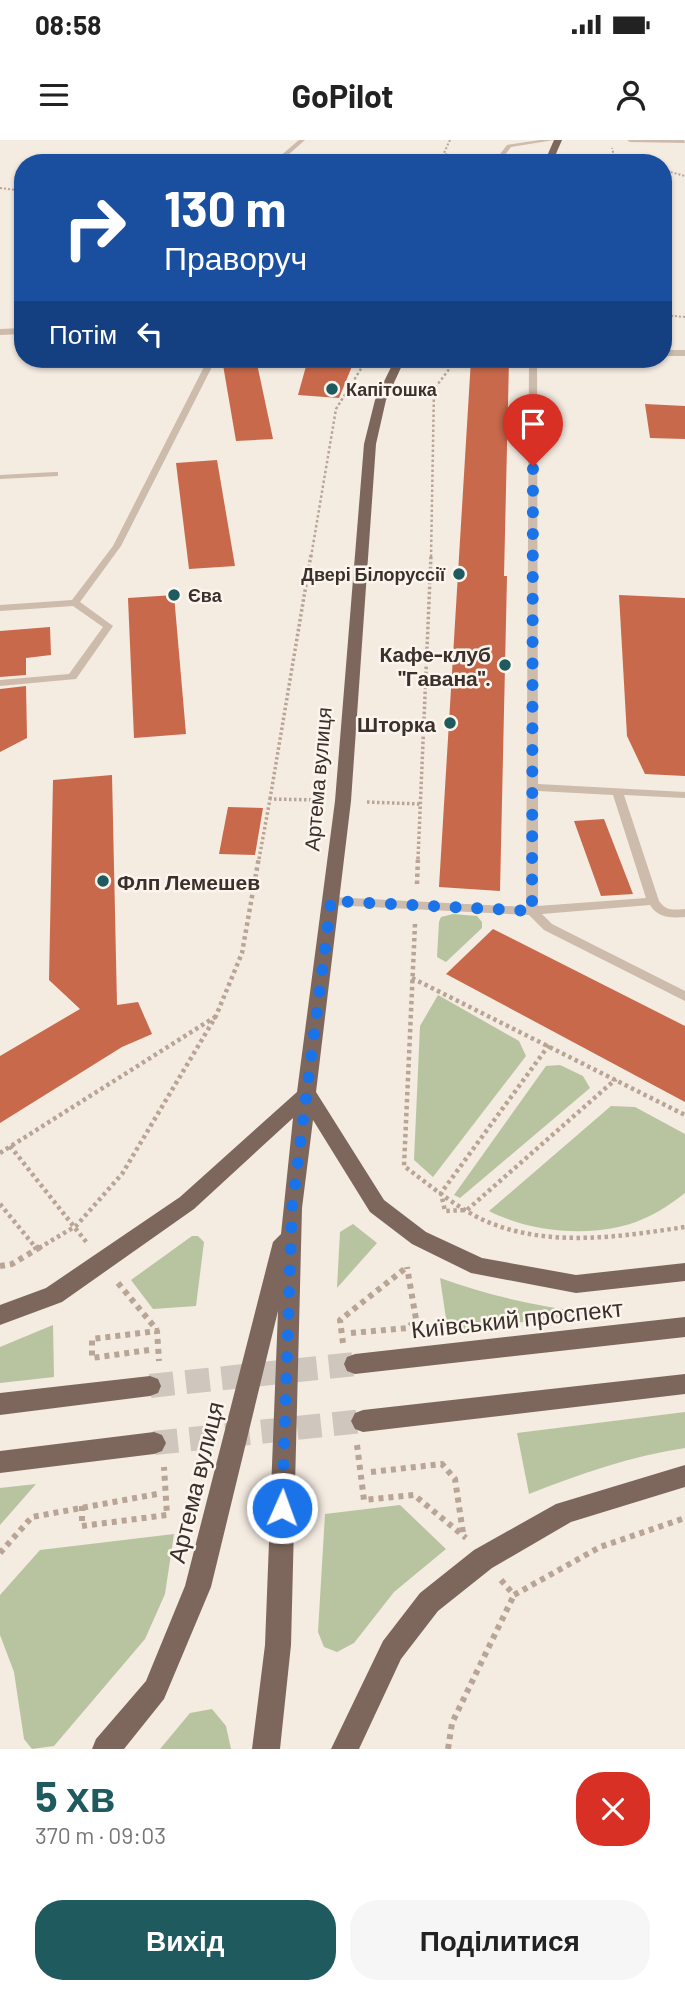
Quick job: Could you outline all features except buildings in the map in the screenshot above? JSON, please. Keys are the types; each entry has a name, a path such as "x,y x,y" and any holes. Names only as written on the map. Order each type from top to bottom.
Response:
{"main road":[{"name":"Артема вулиця","path":"266,1749 278,1645 292,1208 343,801 370,444 375,411 394,368"},
{"path":"0,1315 54,1295 187,1203 307,1094 377,1206 419,1238 479,1267 576,1284 685,1272"},
{"name":"Артема вулиця","path":"106,1749 155,1690 198,1587 292,1208"},
{"name":"Київський проспект","path":"355,1364 685,1327"},
{"path":"363,1421 685,1384"},
{"path":"0,1404 150,1386"},
{"path":"0,1462 154,1443"},
{"path":"345,1749 392,1650 429,1602 483,1559 565,1512 685,1476"}],"lane":[{"path":"286,154 302,140"},
{"path":"503,154 509,146 551,140"},
{"path":"629,140 683,141"},
{"path":"75,603 117,546 207,368"},
{"path":"533,368 532,911 548,927 685,996"},
{"path":"0,477 55,474"},
{"path":"0,608 75,603 108,626 72,677 0,683"},
{"path":"532,787 685,795"},
{"path":"618,793 653,901 659,910 672,914 685,913"},
{"path":"331,901 532,911 653,901"}],"path":[{"path":"0,1266 12,1264 76,1226 122,1174 216,1016 242,953 336,409 361,368"},
{"path":"450,368 434,389 431,581 404,1166 467,1210 492,1223 549,1236 612,1237 685,1227"},
{"path":"270,799 420,804"},
{"path":"412,978 685,1115"},
{"path":"0,1153 216,1016"},
{"path":"549,1045 441,1193 445,1211 467,1210 616,1079"},
{"path":"0,1205 37,1250"},
{"path":"351,1333 408,1328 416,1319 407,1267 419,1238"},
{"path":"92,1358 149,1350"},
{"path":"371,1472 442,1464 455,1479 463,1534"},
{"path":"0,1553 32,1517 157,1494"},
{"path":"449,1749 452,1723 514,1595"}],"green space":[{"path":"453,914 477,916 482,922 482,928 446,962 437,957 439,922 441,917"},
{"path":"438,995 519,1041 526,1056 433,1177 414,1160 420,1026"},
{"path":"560,1065 583,1076 590,1088 460,1198 454,1195 546,1066"},
{"path":"611,1106 635,1107 685,1134 685,1193 649,1217 625,1225 586,1231 565,1231 525,1224 489,1211"},
{"path":"353,1224 377,1243 337,1288 340,1232"},
{"path":"192,1236 198,1236 204,1242 196,1306 153,1309 131,1280"},
{"path":"440,1278 515,1300 592,1313 448,1332"},
{"path":"53,1325 54,1377 0,1383 0,1347"},
{"path":"685,1412 685,1448 606,1466 529,1494 517,1433"},
{"path":"36,1484 0,1525 0,1488"},
{"path":"400,1505 446,1549 394,1592 354,1643 337,1652 324,1647 318,1632 325,1514"},
{"path":"174,1534 165,1594 145,1639 54,1746 32,1749 24,1739 14,1672 0,1635 0,1595 40,1550"},
{"path":"212,1709 226,1726 231,1749 160,1749 190,1713"}],"tunnel":[{"path":"150,1386 355,1364"},
{"path":"154,1443 363,1421"}],"place":[{"name":"Капітошка","path":"332,389"},
{"name":"Двері Білоруссії","path":"459,574"},
{"name":"Єва","path":"174,595"},
{"name":"Кафе-клуб \"Гавана\".","path":"505,665"},
{"name":"Шторка","path":"450,723"},
{"name":"Флп Лемешев","path":"103,881"}],"route":[{"path":"282,1508 292,1208 331,901 532,911 533,466"}]}
